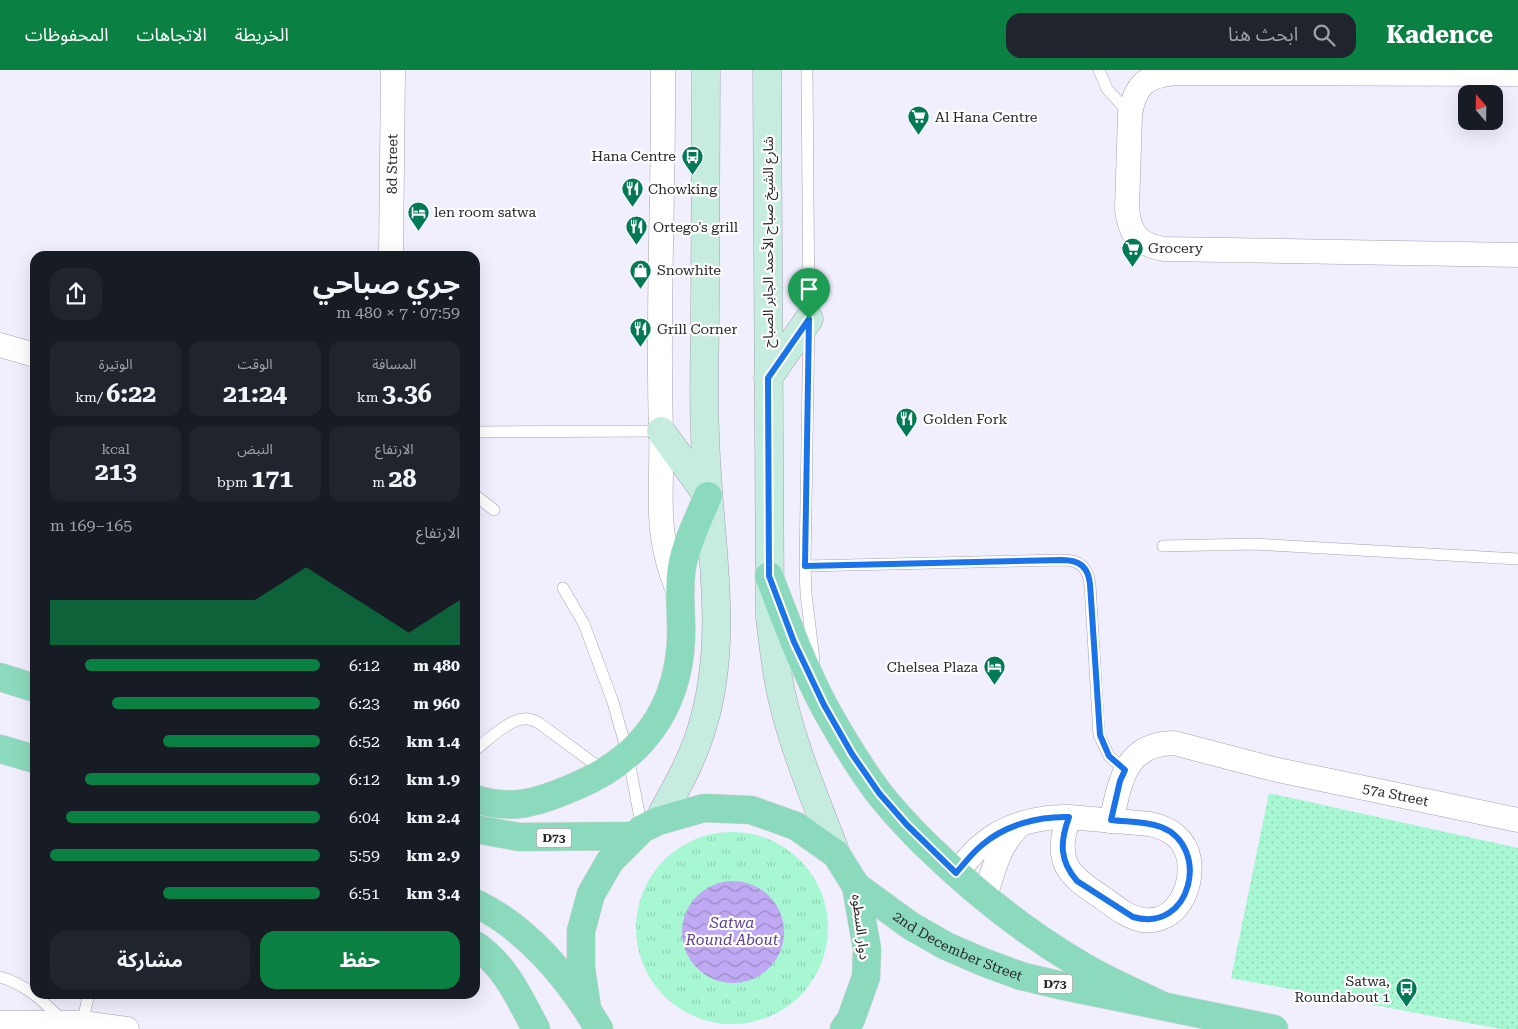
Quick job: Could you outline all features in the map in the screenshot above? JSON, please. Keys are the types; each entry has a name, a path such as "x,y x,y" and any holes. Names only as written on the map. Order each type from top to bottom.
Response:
{"main road":[{"path":"593,1019 581,970 581,931 591,894 610,861 645,829 689,763 701,730 715,661 717,626 716,590 705,435 706,70"},
{"name":"شارع الشيخ صباح الأحمد الجابر الصباح","path":"768,70 770,617 774,658 782,698 836,854"},
{"path":"768,378 809,319"},
{"path":"661,431 708,496"},
{"path":"480,800 508,805 528,804 546,799 606,772 640,744 666,704 675,682 680,660 679,594 682,564 708,496"},
{"path":"769,576 794,642 824,705 852,754 879,793 907,825 956,873 1000,910 1039,939 1072,960 1161,1005"},
{"path":"0,677 30,686"},
{"path":"0,749 30,758"},
{"name":"دوار السطوه","path":"645,829 704,808 751,810 796,826 836,854 856,886 867,949 866,977 851,1019 844,1029"},
{"name":"D73","path":"480,829 519,837 645,829"},
{"name":"2nd December Street","path":"856,886 911,926 946,946 1020,976 1274,1029"},
{"path":"480,906 513,926 541,950 593,1019"},
{"path":"480,947 498,964 510,979 536,1029"}],"street":[{"name":"8d Street","path":"391,251 393,70"},
{"path":"663,70 664,150 660,391 662,518 666,556 679,594"},
{"path":"1518,74 1378,72 1163,74 1150,78 1139,87 1132,100 1127,209 1129,224 1136,237 1149,246 1164,249 1518,256"},
{"path":"0,345 30,354"},
{"name":"57a Street","path":"1119,821 1120,781 1131,760 1146,749 1162,744 1174,743 1272,769 1518,820"},
{"name":"57a Street","path":"1119,821 1141,769 1146,763 1156,758 1166,755 1177,756 1272,769"},
{"path":"956,873 982,844 997,834 1044,818 1069,817 1150,824 1170,831 1178,838 1188,857 1189,879 1183,899 1177,907 1161,918 1142,920 1133,917 1077,881 1071,874 1063,856 1063,837 1069,817"},
{"path":"985,897 1000,851 1020,825"},
{"path":"0,1023 73,1022 126,1029"}],"lane":[{"path":"807,70 809,319 805,566 812,650 824,705"},
{"path":"1099,70 1108,89 1130,114"},
{"path":"480,432 661,431"},
{"path":"480,499 494,510"},
{"path":"1163,546 1253,544 1518,559"},
{"path":"805,566 1062,560 1078,563 1085,568 1089,576 1100,735 1109,756 1125,770"},
{"path":"563,588 584,624 613,702 628,755 645,829"},
{"path":"480,746 510,723 528,719 536,721 606,772"},
{"path":"0,977 17,983 30,991"},
{"path":"41,999 73,1022 86,999"}],"green space":[{"path":"1269,793 1518,848 1518,1029 1501,1029 1231,978"},
{"path":"723,832 741,832 769,839 785,848 800,860 812,875 821,891 828,919 828,937 821,965 812,981 800,996 785,1008 769,1017 741,1024 723,1024 704,1020 687,1013 671,1002 658,989 647,973 640,956 636,937 636,919 640,900 647,883 658,867 671,854 687,843 704,836"}],"water":[{"name":"Satwa Round About","path":"733,881 752,885 769,896 780,913 784,932 780,951 769,968 752,979 733,983 714,979 697,968 686,951 682,932 686,913 697,896 714,885"}],"place":[{"name":"Al Hana Centre","path":"919,136"},
{"name":"Hana Centre","path":"692,175"},
{"name":"Chowking","path":"632,208"},
{"name":"len room satwa","path":"418,231"},
{"name":"Ortego's grill","path":"637,246"},
{"name":"Grocery","path":"1132,267"},
{"name":"Snowhite","path":"641,289"},
{"name":"Grill Corner","path":"641,348"},
{"name":"Golden Fork","path":"907,438"},
{"name":"Chelsea Plaza","path":"994,686"},
{"name":"Satwa, Roundabout 1","path":"1406,1008"}],"route":[{"path":"809,319 805,566 1070,560 1085,568 1090,584 1100,735 1109,756 1125,770 1120,781 1111,820 1160,826 1178,838 1184,847 1190,868 1189,879 1183,899 1170,913 1152,920 1142,920 1133,917 1124,913 1077,881 1071,874 1063,856 1063,837 1069,817 1044,818 1031,821 997,834 982,844 956,873 907,825 879,793 852,754 824,705 794,642 769,576 768,378 809,319"}]}
